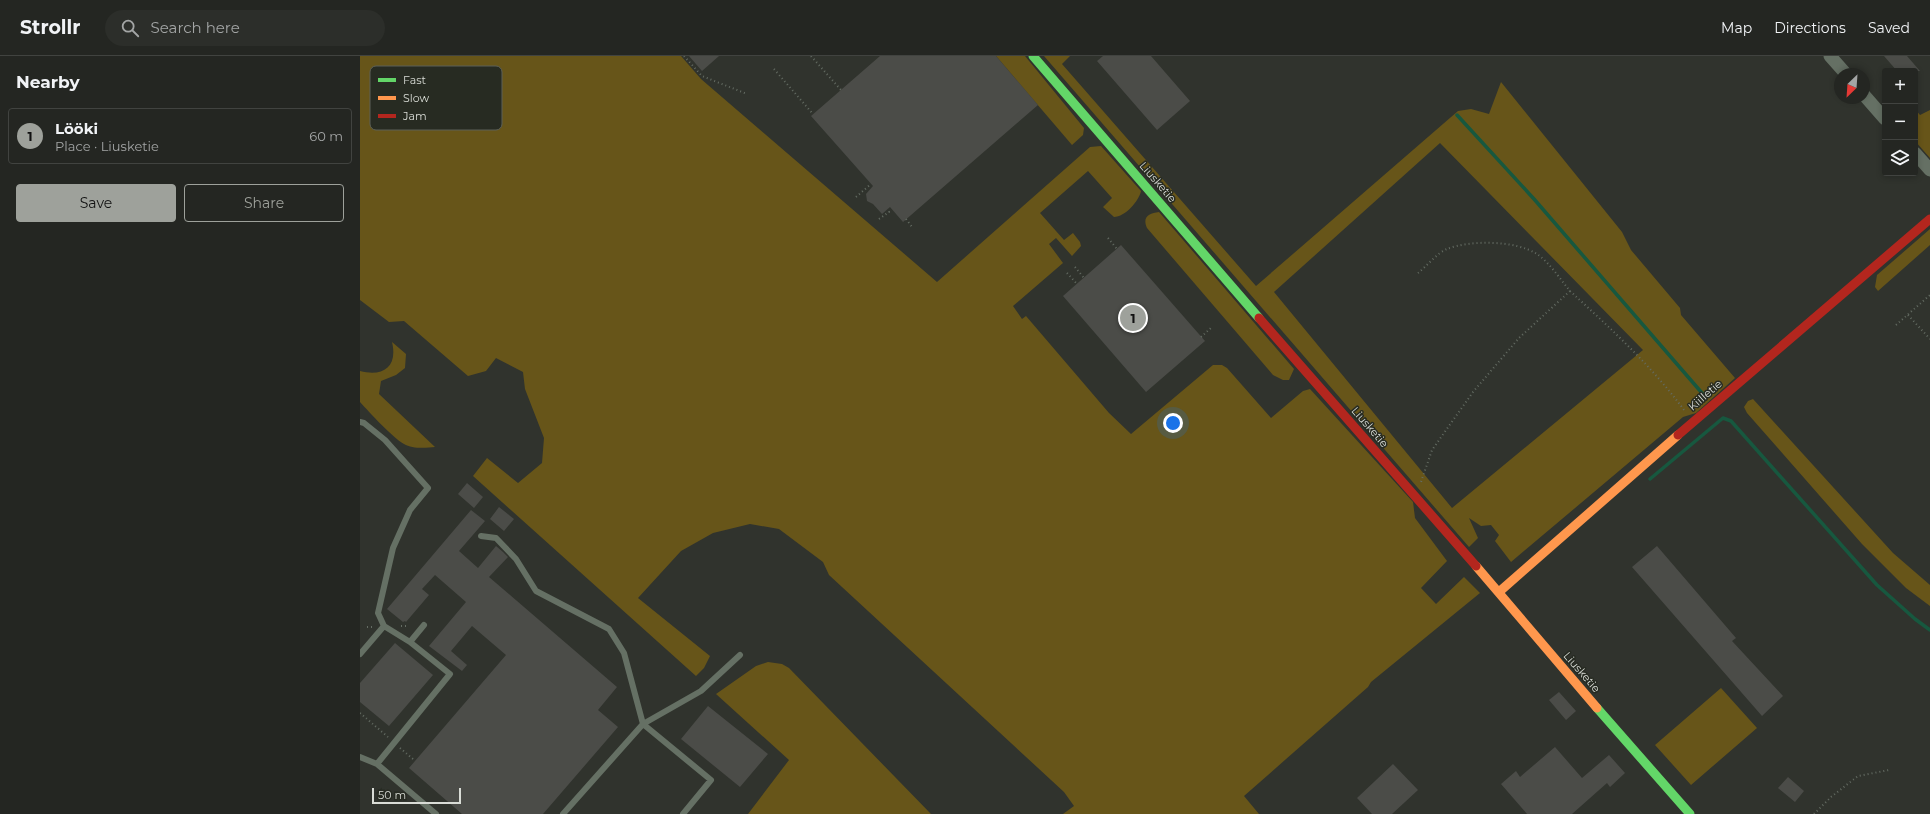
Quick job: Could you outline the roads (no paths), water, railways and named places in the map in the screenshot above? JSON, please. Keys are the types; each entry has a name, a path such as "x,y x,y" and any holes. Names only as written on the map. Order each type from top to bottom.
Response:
{"street":[{"name":"Liusketie","path":"1033,56 1690,814"},
{"path":"1830,56 1841,68"},
{"path":"1870,102 1882,116"},
{"path":"1918,156 1930,170"},
{"name":"Kiilletie","path":"1499,592 1761,362 1930,219"}],"lane":[{"path":"360,422 364,423 385,440 428,488 410,510 392,548 378,614 384,626 410,642 450,674 377,764"},
{"path":"481,536 496,538 516,559 536,591 609,629 624,652 643,724 711,780 683,814"},
{"path":"410,642 424,625"},
{"path":"360,654 384,626"},
{"path":"563,814 643,724 701,691 740,655"},
{"path":"360,757 377,764 436,814"}],"waterway":[{"path":"1457,115 1534,199 1702,393"},
{"path":"1650,479 1723,418 1731,421 1877,585 1915,619 1930,630"}],"place":[{"name":"Lööki","path":"1133,318"}]}
